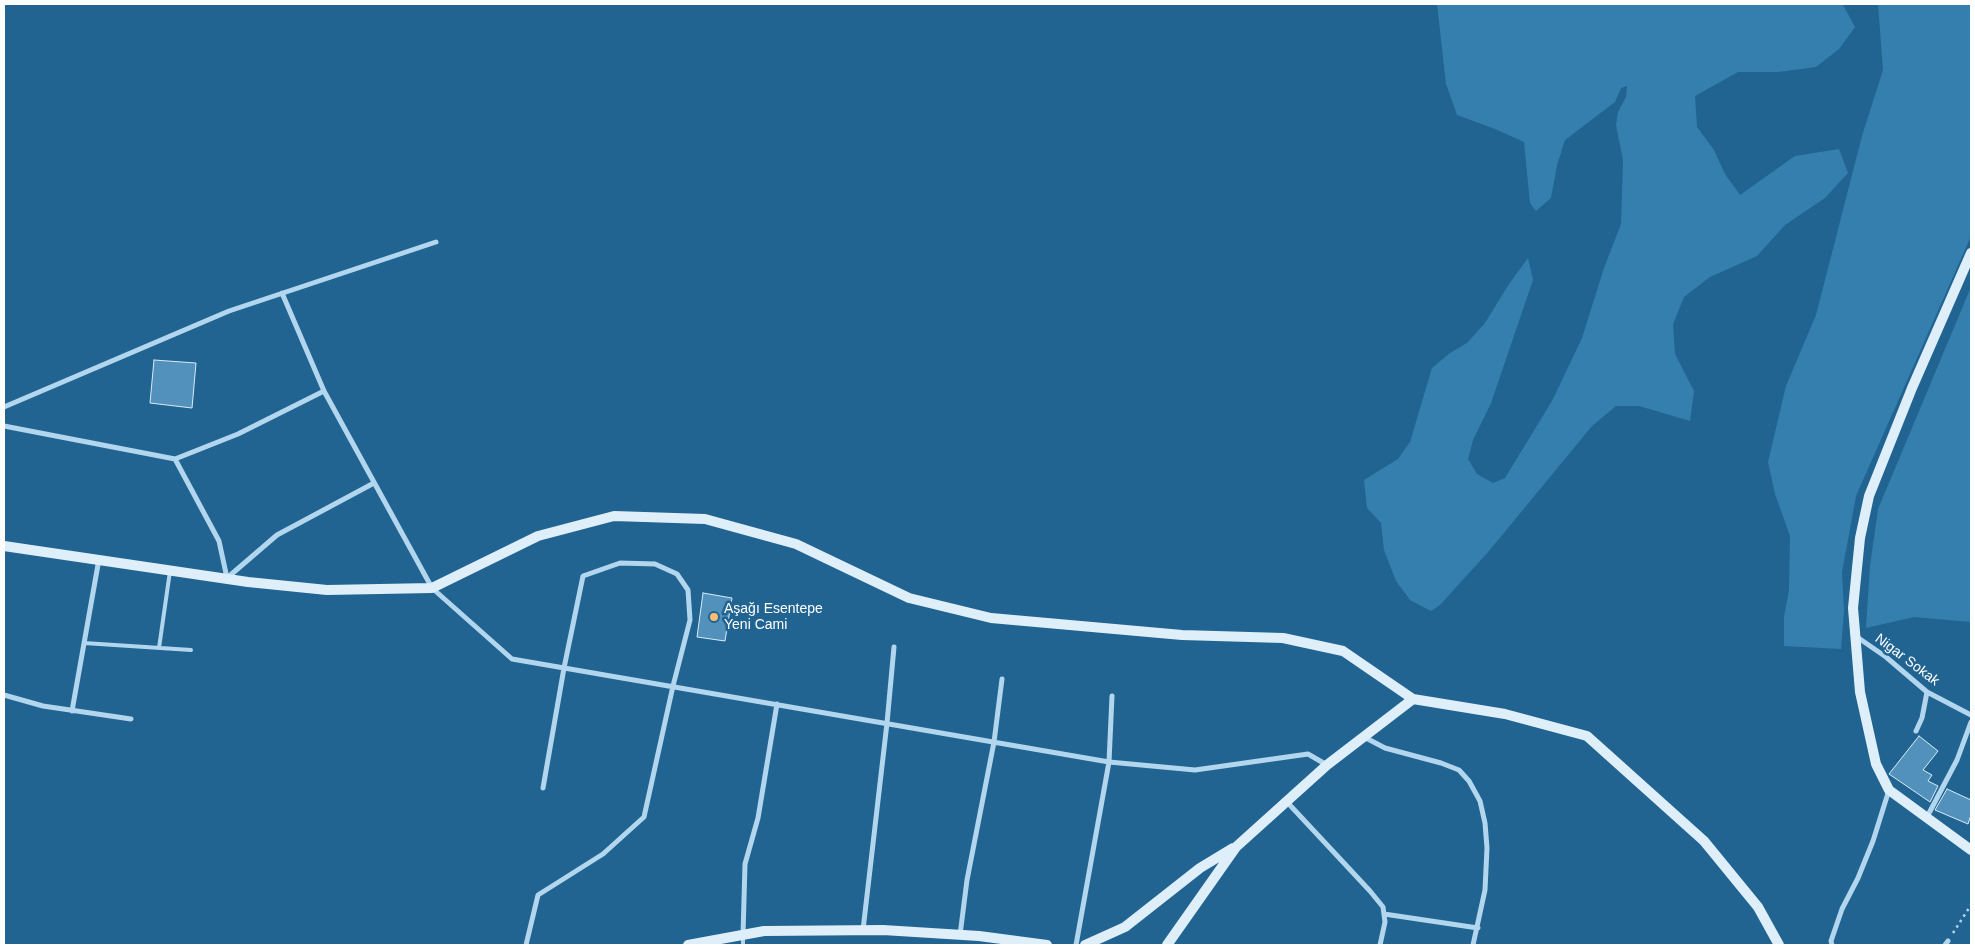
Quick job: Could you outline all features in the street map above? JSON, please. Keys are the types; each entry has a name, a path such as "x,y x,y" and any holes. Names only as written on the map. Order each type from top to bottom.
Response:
{"main road":[{"path":"1971,253 1912,388 1869,496 1860,538 1854,581 1853,608 1860,692 1876,764 1889,790 1971,850"},
{"path":"4,546 227,578 327,590 432,588 538,536 614,516 705,519 796,544 909,598 991,618 1182,635 1283,638 1342,651 1414,699 1505,714 1587,736 1704,841 1758,907 1779,945"},
{"path":"1084,945 1125,927 1200,868 1236,846 1327,766 1414,699"},
{"path":"1167,945 1236,846"},
{"path":"688,945 743,940 764,930 863,930 960,935 1047,945"}],"street":[{"path":"4,407 229,311 436,242"},
{"path":"282,293 324,391 432,588 512,659 1109,762 1195,770 1308,754 1327,766"},
{"path":"4,426 175,459 238,434 324,391"},
{"path":"175,459 219,541 227,578 277,535 374,483"},
{"path":"72,711 99,559"},
{"path":"526,945 538,895 603,854 644,817 673,686 690,620 688,590 677,574 655,564 620,563 583,576 564,668 543,788"},
{"name":"Nigar Sokak","path":"1856,636 1886,657 1927,692 1971,715"},
{"path":"863,930 894,648"},
{"path":"960,935 967,880 994,742 1002,679"},
{"path":"1916,731 1922,718 1927,692"},
{"path":"4,695 43,706 131,719"},
{"path":"1076,945 1109,762 1112,696"},
{"path":"743,940 745,864 758,818 777,704"},
{"path":"1926,817 1957,760 1971,722"},
{"path":"1364,736 1386,748 1441,763 1459,770 1469,781 1480,801 1485,822 1487,848 1486,890 1473,945"},
{"path":"1832,945 1831,941 1842,909 1858,878 1873,841 1889,790"},
{"path":"1286,802 1383,907 1384,922 1380,945"},
{"path":"1384,914 1478,928"}],"lane":[{"path":"159,648 170,570"},
{"path":"84,643 192,650"}],"path":[{"path":"1946,943 1971,905"}],"shaded area":[{"path":"1437,4 1843,5 1855,27 1839,49 1816,67 1778,72 1738,72 1695,96 1697,127 1714,150 1725,174 1740,195 1795,156 1839,149 1848,173 1825,198 1785,225 1757,256 1710,277 1684,297 1673,324 1675,354 1694,391 1690,421 1639,406 1616,406 1592,426 1489,551 1440,605 1431,611 1410,600 1396,581 1384,550 1381,523 1367,508 1364,480 1398,459 1410,442 1432,368 1450,353 1467,343 1485,323 1509,284 1528,258 1533,280 1491,403 1473,440 1468,459 1477,474 1493,483 1505,478 1552,401 1582,338 1604,268 1621,224 1623,160 1616,125 1618,112 1626,97 1627,86 1621,88 1615,102 1565,140 1557,165 1551,198 1536,211 1530,203 1524,142 1457,115 1446,84"},
{"path":"1878,4 1971,4 1971,236 1856,496 1842,572 1844,611 1841,649 1784,646 1784,617 1789,590 1790,536 1775,494 1768,462 1786,386 1816,315 1862,136 1883,70"},
{"path":"1971,287 1971,622 1914,617 1866,628 1870,566 1878,509"}],"building":[{"path":"154,360 196,363 192,408 150,403"},
{"name":"Aşağı Esentepe Yeni Cami","path":"703,593 732,598 725,641 697,637"},
{"path":"1919,736 1938,751 1923,770 1932,775 1928,781 1938,786 1930,802 1889,774"},
{"path":"1947,789 1971,800 1971,815 1968,824 1935,810"}],"place":[{"name":"Aşağı Esentepe Yeni Cami","path":"714,617"}]}
